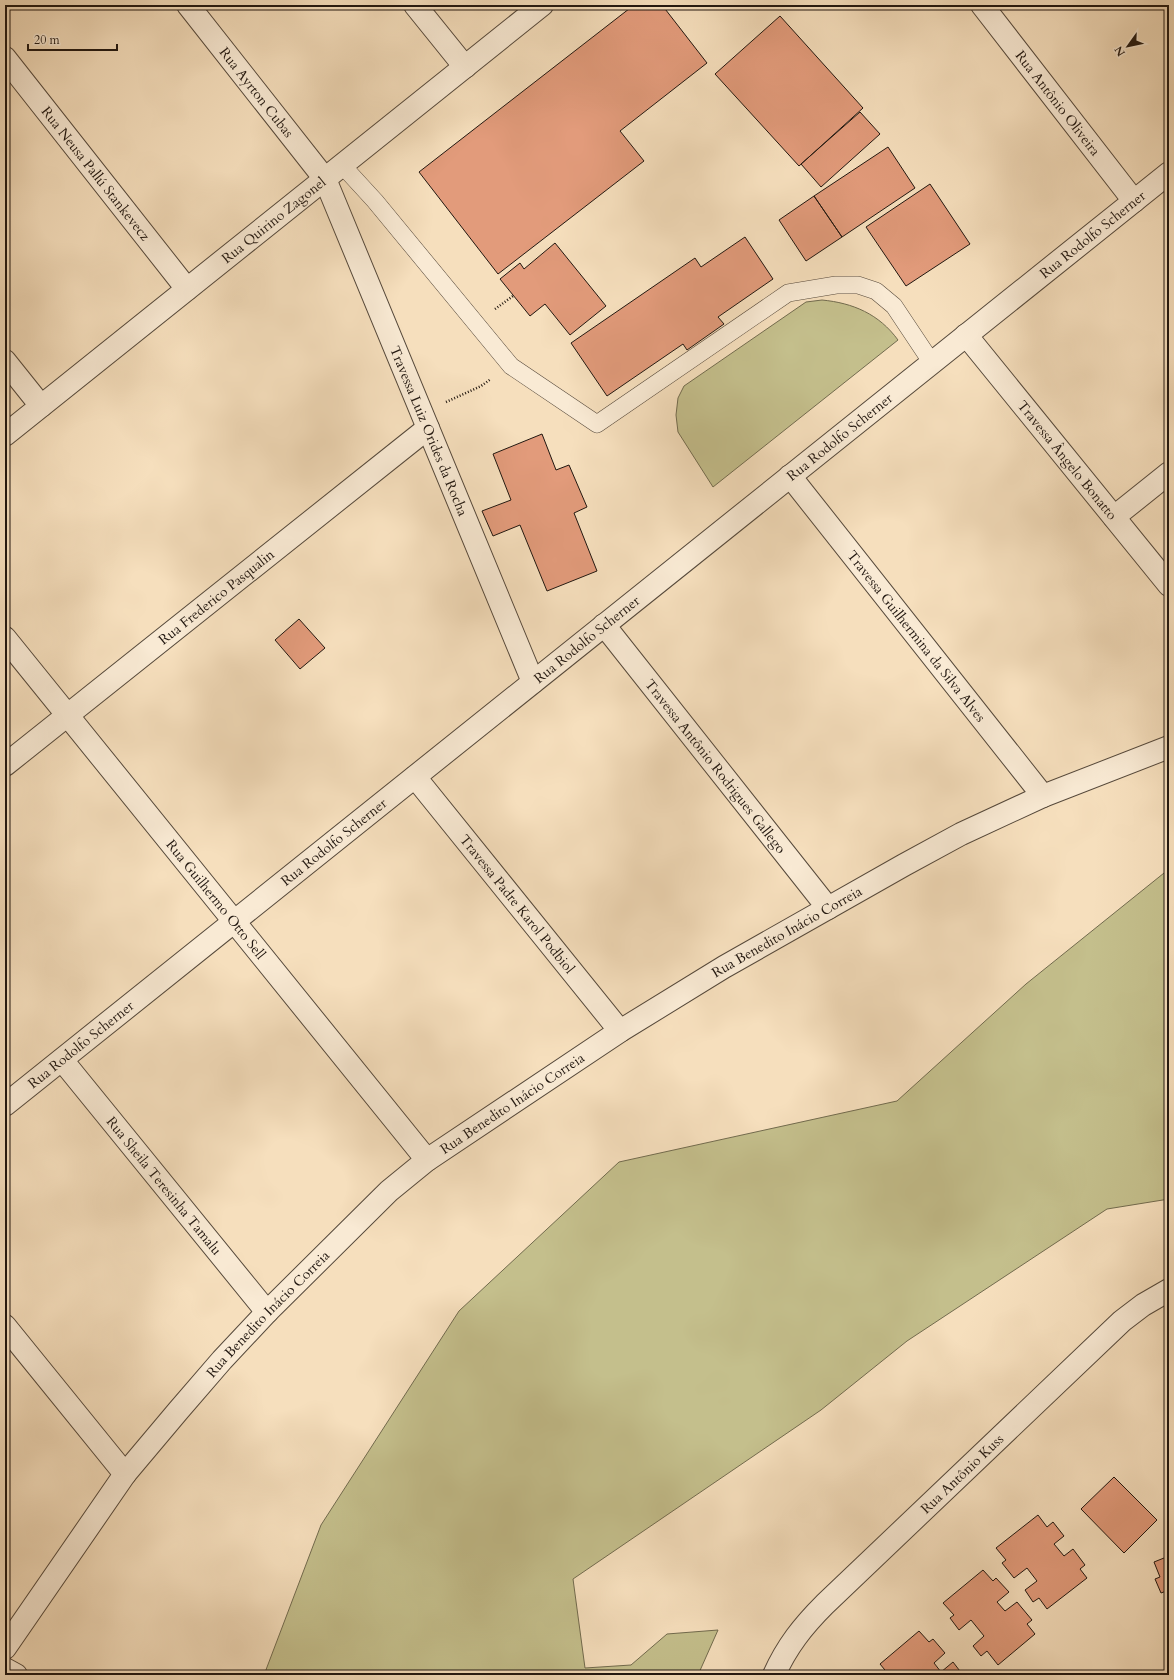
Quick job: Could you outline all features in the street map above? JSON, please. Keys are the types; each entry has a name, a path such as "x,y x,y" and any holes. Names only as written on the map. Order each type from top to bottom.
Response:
{"street":[{"name":"Rua Ayrton Cubas","path":"188,5 325,179"},
{"path":"415,5 465,67"},
{"name":"Rua Quirino Zagonel","path":"5,435 542,5"},
{"name":"Rua Antônio Oliveira","path":"982,5 1134,201"},
{"name":"Rua Neusa Pallú Stankevecz","path":"5,58 187,289"},
{"name":"Rua Rodolfo Scherner","path":"5,1105 1169,173"},
{"name":"Travessa Luiz Orides da Rocha","path":"325,179 533,682"},
{"name":"Travessa Ângelo Bonatto","path":"966,335 1169,585"},
{"path":"5,361 41,406"},
{"name":"Rua Frederico Pasqualin","path":"5,765 68,715 425,420"},
{"path":"1114,517 1169,474"},
{"name":"Travessa Guilhermina da Silva Alves","path":"790,476 1043,796"},
{"name":"Travessa Antônio Rodrigues Gallego","path":"604,625 828,908"},
{"name":"Rua Guilhermo Otto Sell","path":"5,638 427,1160"},
{"name":"Rua Benedito Inácio Correia","path":"5,1648 125,1474 222,1360 389,1191 427,1160 620,1031 724,967 828,908 961,834 1043,796 1169,747"},
{"name":"Travessa Padre Karol Podbiol","path":"415,777 620,1031"},
{"name":"Rua Sheila Teresinha Tamalu","path":"62,1060 268,1312"},
{"name":"Rua Antônio Kuss","path":"777,1673 790,1645 806,1623 825,1604 1122,1321 1143,1304 1169,1290"},
{"path":"5,1326 125,1474"},
{"path":"5,1668 16,1675"}],"lane":[{"path":"342,165 375,201 511,366 597,424 788,293 836,284 858,285 876,291 894,306 932,363"}],"path":[{"path":"425,420 511,366"}],"shaded area":[{"path":"822,300 844,304 864,311 882,323 898,340 713,487 678,432 676,415 678,398 684,386 806,302"},
{"path":"1169,869 1169,1199 1107,1209 907,1341 821,1410 573,1579 585,1668 631,1665 667,1634 718,1630 698,1675 264,1675 321,1525 459,1311 619,1162 897,1101 1026,984"}],"building":[{"path":"634,5 662,5 707,63 620,131 644,161 498,274 419,172"},
{"path":"780,16 863,108 799,166 715,74"},
{"path":"860,112 880,134 821,187 801,164"},
{"path":"888,147 915,188 842,237 814,196"},
{"path":"930,184 970,244 906,286 866,227"},
{"path":"814,196 842,237 806,261 779,220"},
{"path":"745,237 773,279 718,317 724,324 687,350 683,344 607,396 571,343 695,258 701,267"},
{"path":"555,243 606,306 570,335 545,304 530,316 500,279 520,263 524,269"},
{"path":"542,434 556,470 569,465 587,507 574,513 597,571 547,591 520,525 493,536 482,511 511,500 493,454"},
{"path":"299,619 325,648 300,669 275,640"},
{"path":"1114,1477 1157,1520 1124,1553 1081,1509"},
{"path":"1038,1515 1047,1527 1053,1522 1064,1536 1054,1544 1064,1556 1073,1549 1085,1565 1080,1569 1087,1578 1047,1609 1039,1598 1033,1602 1025,1590 1037,1581 1027,1568 1014,1578 1002,1563 1006,1560 996,1548"},
{"path":"1169,1556 1169,1590 1161,1593 1155,1579 1160,1577 1154,1562"},
{"path":"983,1570 993,1581 996,1578 1009,1592 997,1602 1005,1611 1017,1602 1032,1620 1027,1624 1035,1634 998,1665 987,1651 981,1656 973,1646 984,1636 971,1620 959,1630 950,1618 954,1615 943,1603"},
{"path":"919,1631 929,1642 933,1639 945,1653 934,1663 941,1672 953,1662 963,1675 889,1675 880,1664"}]}
